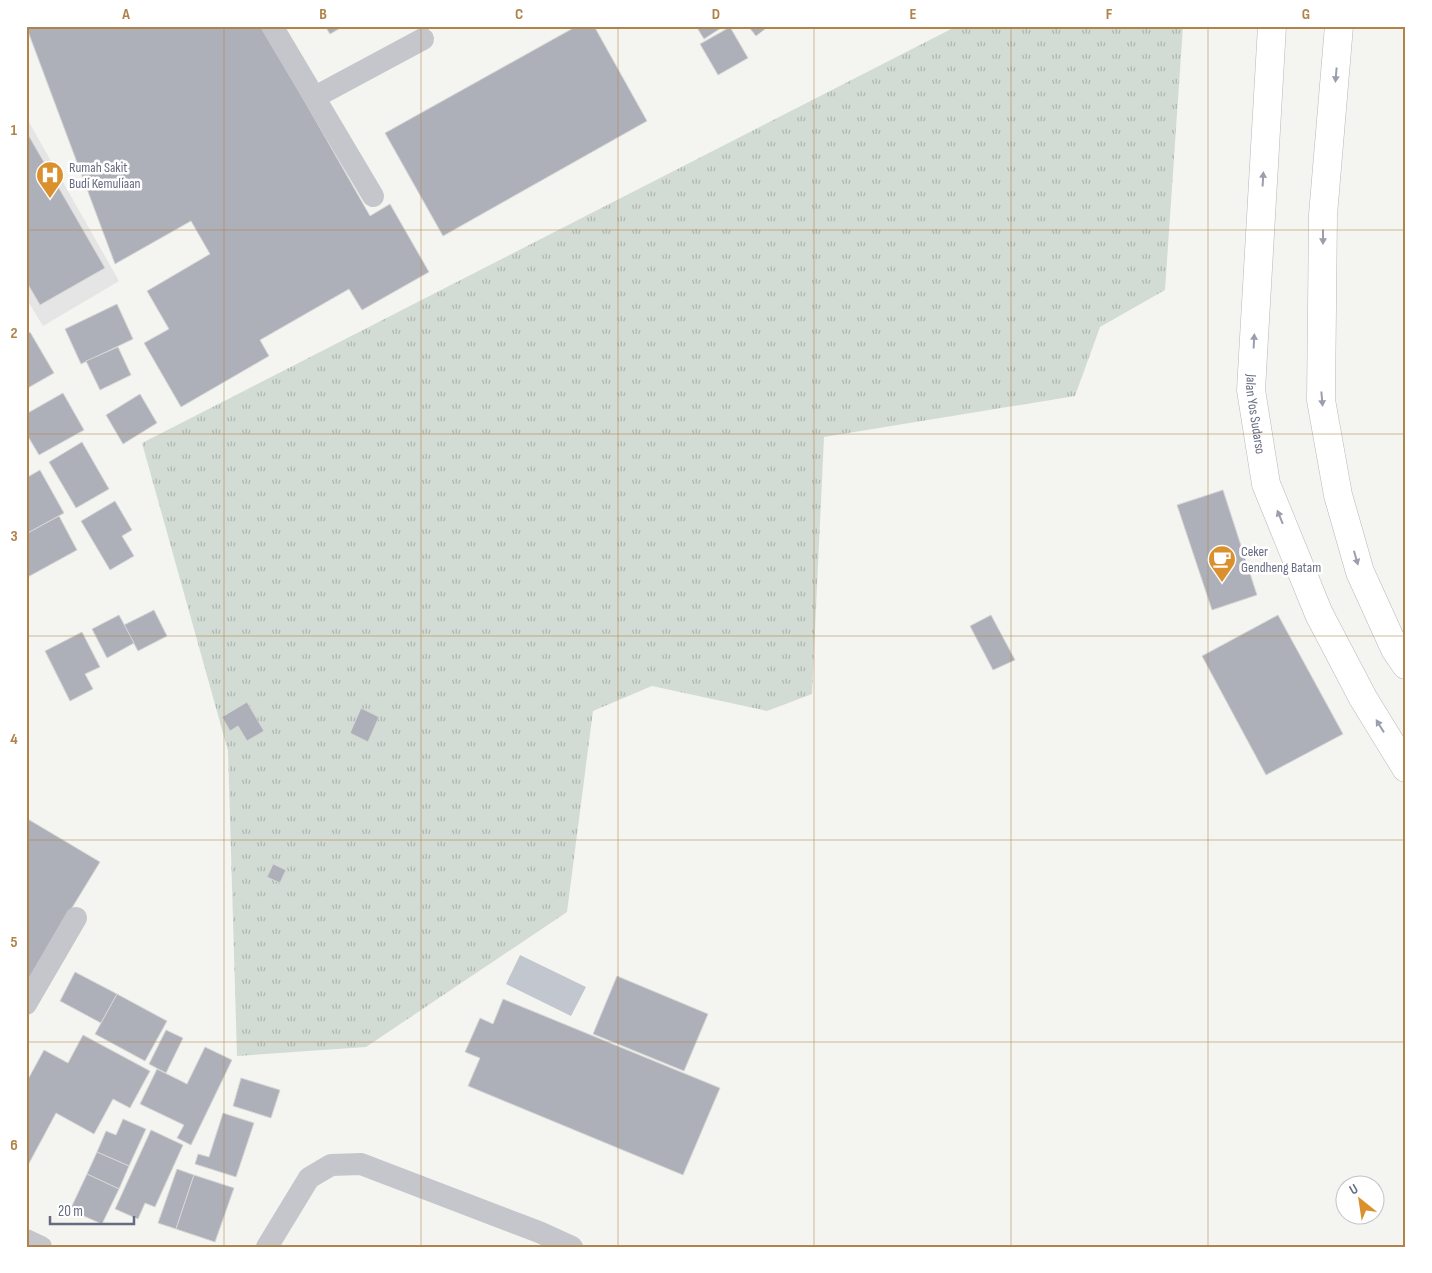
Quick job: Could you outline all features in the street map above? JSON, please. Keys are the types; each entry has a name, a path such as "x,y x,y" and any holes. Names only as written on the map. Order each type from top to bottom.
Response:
{"main road":[{"name":"Jalan Yos Sudarso","path":"1272,26 1251,390 1266,484 1319,614 1362,698 1406,768"},
{"path":"1339,26 1323,216 1321,400 1338,495 1360,572 1402,653"}],"street":[{"path":"272,26 373,196"},
{"path":"315,97 423,39"},
{"path":"26,1004 76,918"},
{"path":"267,1247 309,1178 331,1165 361,1164 539,1232 572,1247"},
{"path":"26,1240 41,1247"}],"shaded area":[{"name":"Rumah Sakit Budi Kemuliaan","path":"26,117 119,281 43,326 26,298"},
{"path":"520,955 586,987 571,1016 506,984"}],"green space":[{"path":"957,26 1183,26 1165,290 1100,327 1075,396 824,437 812,694 767,711 652,686 593,711 567,912 366,1047 237,1056 228,751 142,443"}],"building":[{"path":"26,26 262,26 370,216 390,204 429,272 362,310 349,289 260,340 269,356 181,407 144,343 169,329 147,291 210,254 191,221 115,264"},
{"path":"325,26 344,26 330,34"},
{"path":"577,26 594,26 647,121 443,236 385,133"},
{"path":"696,26 724,26 704,39"},
{"path":"748,26 769,26 756,36"},
{"path":"730,27 748,58 718,75 700,44"},
{"name":"Rumah Sakit Budi Kemuliaan","path":"26,131 105,268 40,305 26,281"},
{"path":"117,304 133,339 81,364 65,329"},
{"path":"30,332 54,373 26,389 26,335"},
{"path":"118,347 131,375 100,390 86,361"},
{"path":"63,393 84,430 39,455 26,433 26,414"},
{"path":"140,394 157,423 123,444 106,415"},
{"path":"82,442 109,489 76,508 49,462"},
{"path":"40,470 64,513 26,534 26,478"},
{"path":"1223,490 1257,595 1212,610 1177,505"},
{"path":"115,501 132,530 122,536 134,556 110,570 81,521"},
{"path":"59,516 77,550 26,578 26,534"},
{"path":"154,610 167,636 138,651 124,625"},
{"path":"119,615 134,643 107,658 92,629"},
{"path":"991,615 1015,660 993,670 970,626"},
{"path":"1278,615 1343,734 1266,775 1202,656"},
{"path":"82,632 100,667 85,674 93,689 70,701 45,651"},
{"path":"247,702 264,731 247,741 238,726 230,731 222,717"},
{"path":"361,708 379,717 368,742 350,733"},
{"path":"26,818 100,862 26,983"},
{"path":"273,864 286,870 280,883 267,877"},
{"path":"75,972 117,994 101,1023 60,1001"},
{"path":"617,976 708,1014 684,1071 593,1034"},
{"path":"117,994 167,1021 145,1061 95,1034"},
{"path":"503,999 720,1088 683,1175 468,1086 480,1058 465,1052 480,1018 493,1024"},
{"path":"166,1030 183,1038 166,1073 149,1064"},
{"path":"83,1035 150,1071 130,1108 113,1099 94,1134 56,1113 27,1167 26,1083 44,1050 68,1063"},
{"path":"205,1047 232,1060 191,1145 177,1138 184,1125 140,1104 157,1069 187,1084"},
{"path":"241,1078 280,1090 271,1118 233,1106"},
{"path":"223,1113 254,1123 236,1177 195,1164 198,1154 209,1157"},
{"path":"123,1119 146,1129 129,1166 97,1152 106,1131 116,1135"},
{"path":"151,1130 183,1145 155,1207 145,1203 138,1219 115,1209"},
{"path":"97,1152 129,1166 119,1189 87,1174"},
{"path":"177,1169 194,1175 176,1229 158,1223"},
{"path":"87,1174 119,1189 102,1224 70,1210"},
{"path":"194,1175 234,1188 215,1242 176,1229"}],"place":[{"name":"Rumah Sakit Budi Kemuliaan","path":"50,199"},
{"name":"Ceker Gendheng Batam","path":"1222,583"}]}
